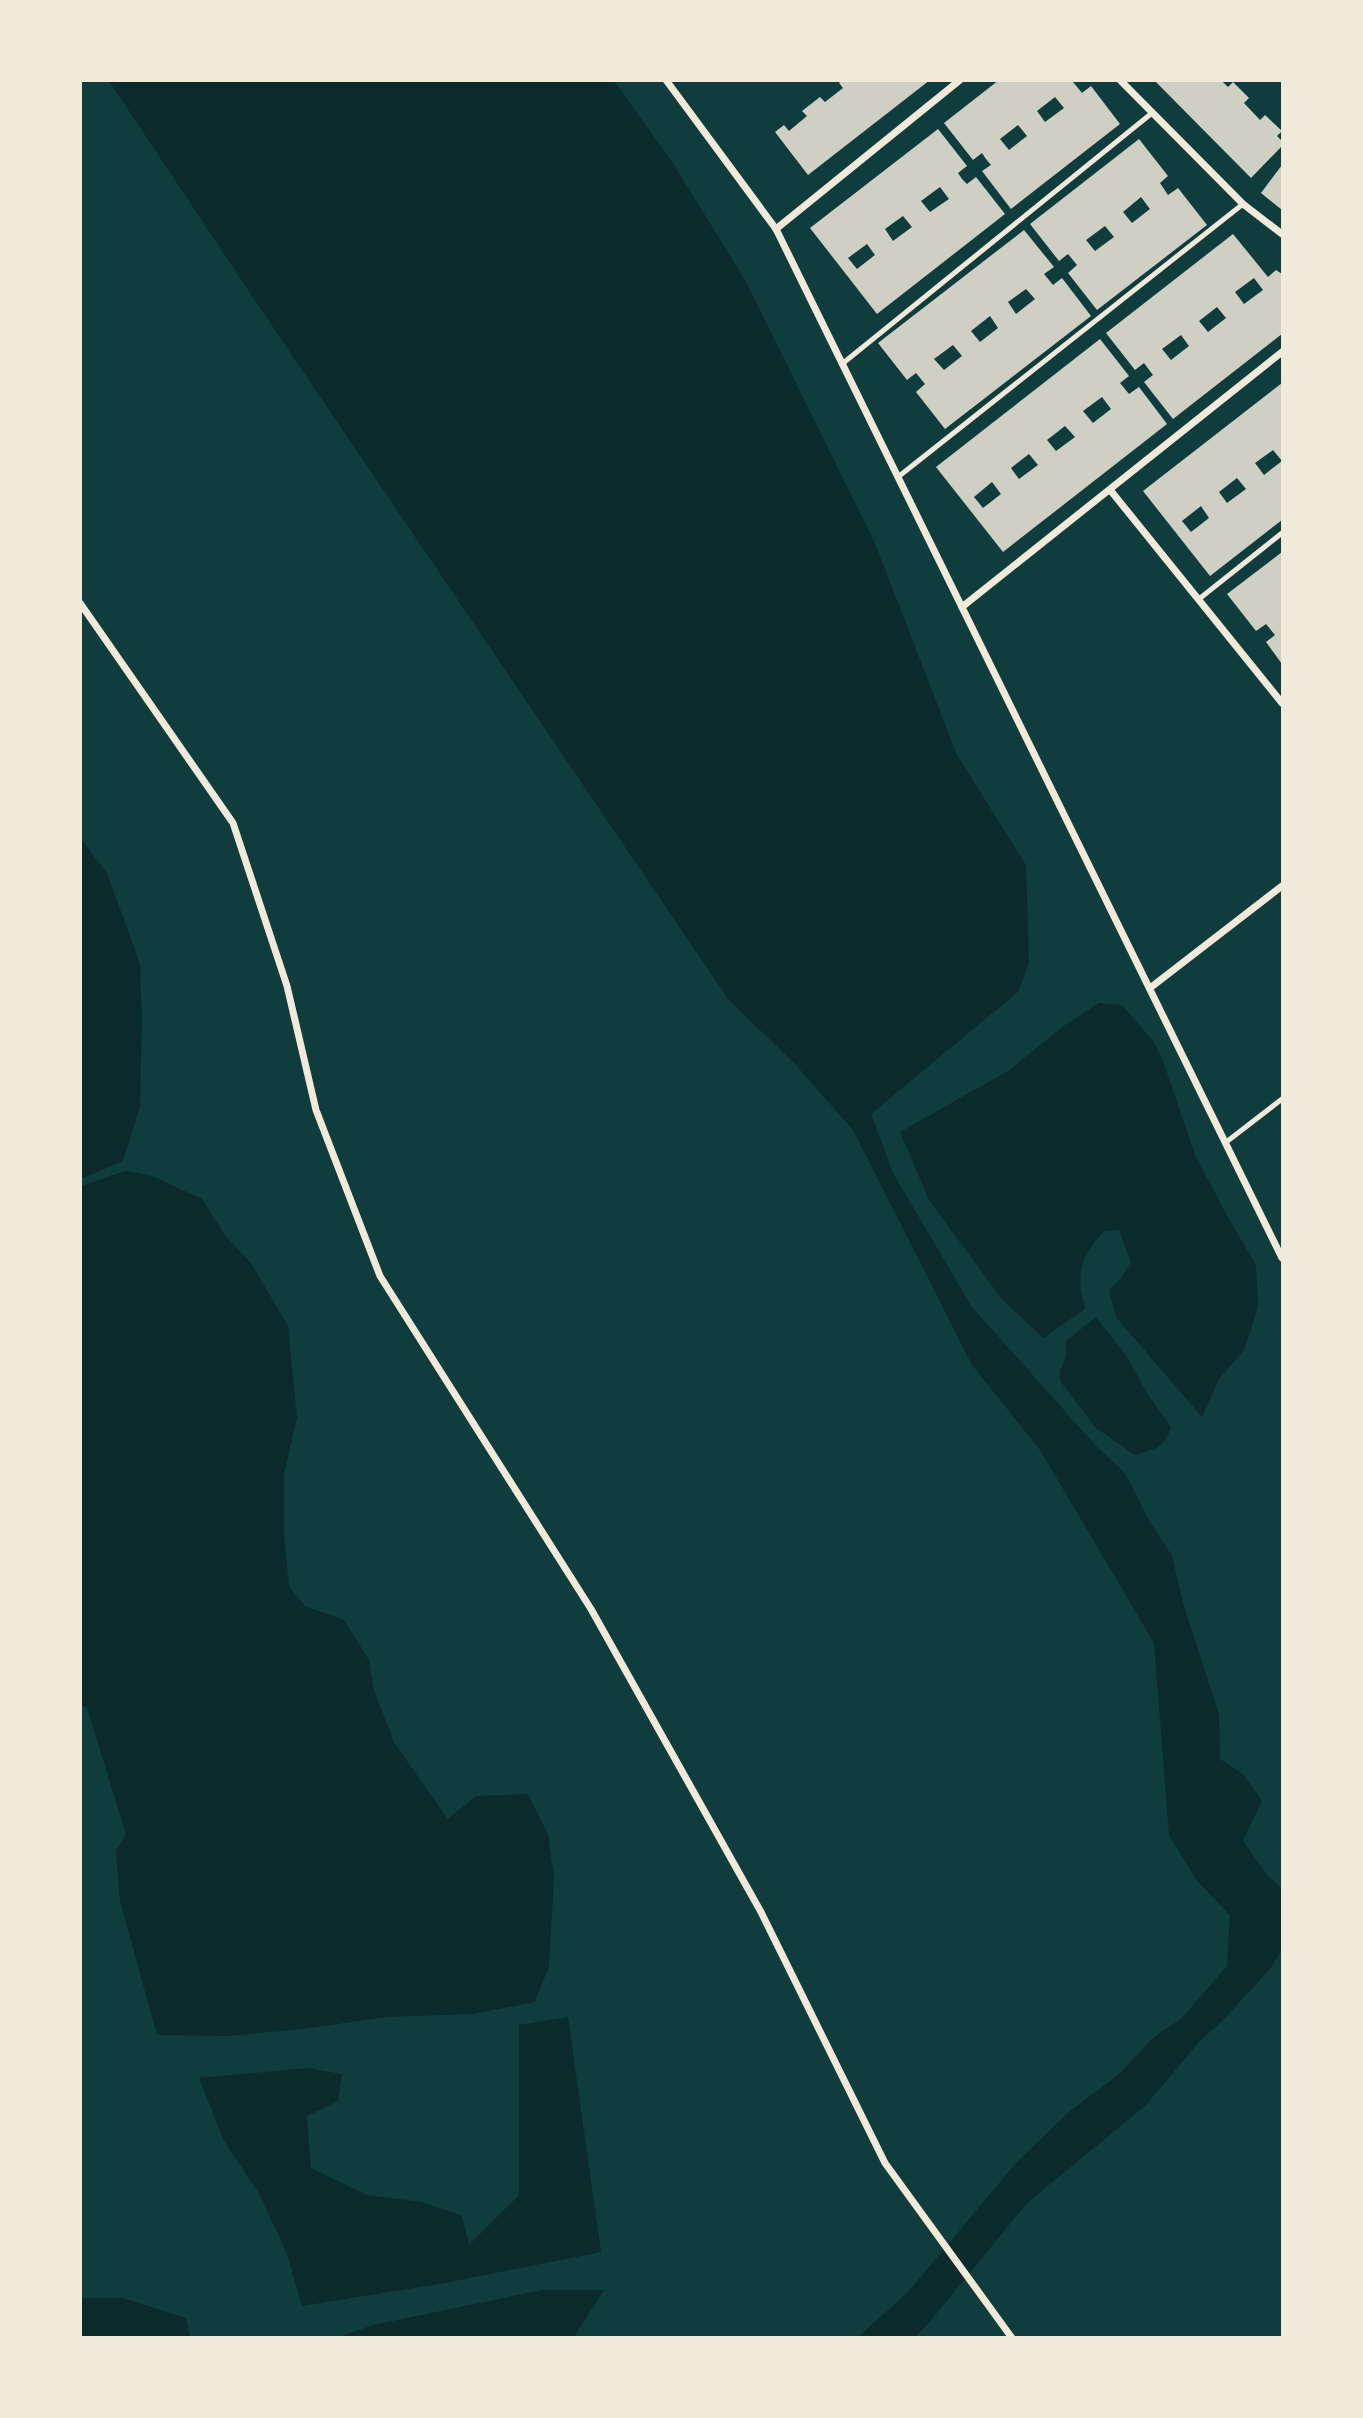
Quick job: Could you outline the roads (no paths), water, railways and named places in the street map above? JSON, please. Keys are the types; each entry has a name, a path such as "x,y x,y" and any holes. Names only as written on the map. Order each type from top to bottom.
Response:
{"street":[{"path":"666,80 776,229 1283,1258"},
{"path":"776,229 960,80"},
{"path":"1120,80 1243,204 1283,234"},
{"path":"962,607 1283,352"},
{"path":"1111,491 1282,702"},
{"path":"80,603 233,823 287,986 316,1110 380,1276 591,1609 761,1912 885,2163 1012,2337"},
{"path":"1150,988 1283,886"}],"lane":[{"path":"842,364 1152,113"},
{"path":"898,477 1243,204"},
{"path":"1199,599 1283,533"},
{"path":"1225,1143 1283,1099"}],"water":[{"path":"109,81 614,81 674,165 745,280 874,541 957,755 1026,865 1029,963 1018,992 871,1114 893,1173 972,1307 1096,1446 1125,1473 1147,1517 1172,1556 1183,1603 1219,1714 1220,1759 1243,1774 1262,1801 1243,1841 1266,1874 1282,1889 1282,1950 1270,1969 1199,2042 1145,2106 1027,2203 915,2337 858,2337 908,2292 1016,2163 1070,2111 1118,2075 1154,2037 1182,2018 1227,1966 1230,1915 1197,1881 1169,1835 1154,1643 1040,1450 972,1365 853,1130 794,1063 728,999"},
{"path":"80,838 107,873 140,964 142,1018 140,1107 123,1161 81,1179"},
{"path":"1099,1003 1122,1005 1153,1041 1163,1061 1195,1155 1256,1265 1258,1306 1244,1350 1219,1379 1202,1417 1116,1317 1109,1290 1131,1262 1119,1230 1104,1231 1085,1258 1080,1276 1085,1309 1043,1338 1001,1298 929,1200 900,1132 1008,1071 1065,1025"},
{"path":"125,1171 150,1175 202,1199 225,1235 251,1263 288,1326 297,1418 284,1474 284,1534 289,1586 305,1606 344,1620 369,1660 374,1691 395,1744 448,1819 476,1796 528,1794 548,1834 554,1878 549,1966 535,2002 472,2014 387,2017 228,2036 157,2035 120,1901 116,1851 126,1834 87,1708 80,1705 81,1186"},
{"path":"1096,1317 1126,1355 1148,1395 1171,1427 1166,1439 1154,1449 1135,1455 1096,1428 1060,1381 1060,1371 1066,1356 1066,1341"},
{"path":"568,2017 601,2252 445,2283 302,2306 287,2254 260,2195 224,2141 199,2078 307,2068 342,2074 338,2101 307,2116 311,2168 367,2195 423,2202 462,2216 469,2245 519,2195 519,2025"},
{"path":"542,2290 604,2290 574,2337 339,2337 373,2325"},
{"path":"81,2298 123,2298 186,2318 190,2337 81,2337"}]}
